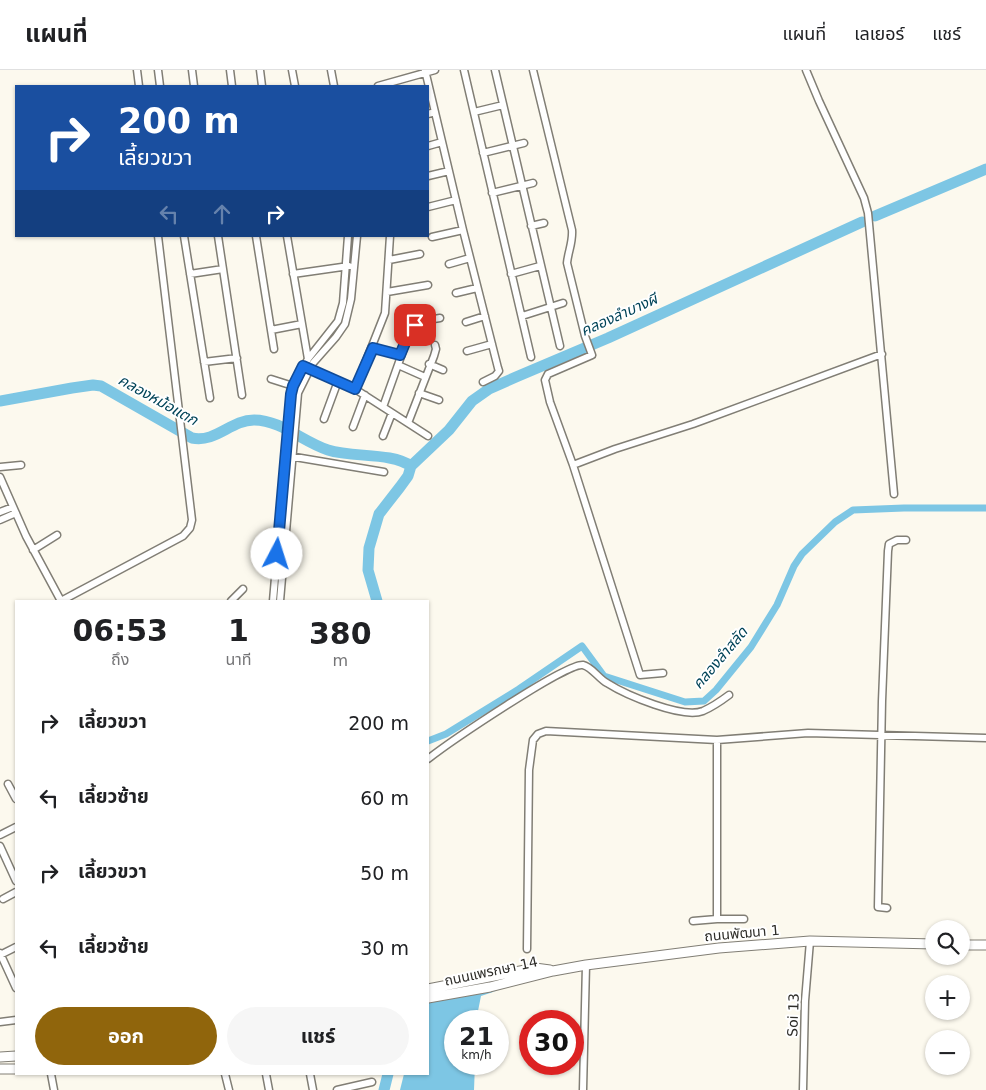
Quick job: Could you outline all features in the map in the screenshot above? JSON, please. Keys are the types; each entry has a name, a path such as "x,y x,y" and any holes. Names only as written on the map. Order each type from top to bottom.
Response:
{"main road":[{"name":"ถนนพัฒนา 1","path":"553,971 719,948 810,941 925,944"},
{"path":"970,945 986,945"},
{"name":"ถนนแพรกษา 14","path":"429,989 535,968 553,971"},
{"name":"ถนนแพรกษา 14","path":"429,998 490,987 553,971"},
{"path":"0,1057 15,1056"},
{"path":"0,1068 15,1069"}],"street":[{"path":"137,70 139,85"},
{"path":"158,70 160,85"},
{"path":"192,70 194,85"},
{"path":"230,70 232,85"},
{"path":"260,70 262,85"},
{"path":"292,70 295,85"},
{"path":"331,70 334,85"},
{"path":"381,85 425,71 435,70"},
{"path":"464,70 532,357"},
{"path":"495,70 560,346"},
{"path":"533,70 572,230 573,239 568,254 571,282 592,355 548,374 545,380 550,402 640,675 663,673"},
{"path":"806,70 864,198 870,234 894,494"},
{"path":"425,71 428,85"},
{"path":"429,87 499,371 495,376 484,382"},
{"path":"474,112 503,105"},
{"path":"429,114 435,112"},
{"path":"429,146 442,142"},
{"path":"483,153 524,143"},
{"path":"429,176 449,171"},
{"path":"492,193 533,183"},
{"path":"429,207 456,200"},
{"path":"531,226 544,223"},
{"path":"432,237 463,230"},
{"path":"63,600 183,536 190,528 192,520 158,237"},
{"path":"184,237 210,398"},
{"path":"218,237 242,394"},
{"path":"256,237 274,349"},
{"path":"280,600 286,440 308,359 287,237"},
{"path":"308,359 338,321 343,303 348,237"},
{"path":"273,600 293,457 293,386 345,324 351,299 357,237"},
{"path":"355,389 373,348 385,313 390,237"},
{"path":"389,260 420,254"},
{"path":"449,264 470,258"},
{"path":"293,274 354,266"},
{"path":"511,274 540,266"},
{"path":"190,274 223,269"},
{"path":"387,292 428,285"},
{"path":"456,293 478,288"},
{"path":"522,316 563,304"},
{"path":"466,322 485,316"},
{"path":"383,407 410,331 422,321 440,318"},
{"path":"271,330 302,324"},
{"path":"408,423 436,348 435,344"},
{"path":"467,351 492,344"},
{"path":"373,348 400,355"},
{"path":"572,466 615,449 693,424 882,354"},
{"path":"204,362 237,358"},
{"path":"429,364 443,370"},
{"path":"398,365 424,377"},
{"path":"307,367 355,389 428,436"},
{"path":"271,379 293,386"},
{"path":"324,419 338,381"},
{"path":"419,393 439,400"},
{"path":"353,428 365,395"},
{"path":"383,436 392,413"},
{"path":"285,456 384,472"},
{"path":"0,467 21,465"},
{"path":"0,477 33,550 60,600"},
{"path":"0,512 14,510"},
{"path":"0,520 14,510"},
{"path":"33,550 57,535"},
{"path":"887,908 874,907 888,551 889,544 906,540"},
{"path":"232,600 244,589"},
{"path":"429,757 572,666 582,665 589,668 614,688 680,712 702,711 729,695"},
{"path":"527,950 528,772 533,740 538,734 546,731 717,740 808,734 986,738"},
{"path":"716,919 717,740"},
{"path":"8,784 15,797"},
{"path":"1,833 15,827"},
{"path":"0,846 15,879"},
{"path":"3,899 15,893"},
{"path":"693,921 744,919"},
{"name":"Soi 13","path":"803,1090 805,1001 810,941"},
{"path":"15,947 0,954 15,986"},
{"path":"584,1090 586,965"},
{"path":"0,1022 15,1020"},
{"path":"51,1075 54,1090"},
{"path":"225,1075 229,1090"},
{"path":"266,1075 269,1090"},
{"path":"310,1075 313,1090"},
{"path":"337,1090 372,1082"}],"water":[{"path":"496,991 481,996 478,1010 444,1010 444,1075 475,1075 474,1090 400,1090 404,1075 429,1075 429,1003"}],"waterway":[{"name":"คลองลำบางผี","path":"875,216 986,169"},
{"name":"คลองลำบางผี","path":"377,600 368,570 369,548 379,514 408,476 411,466 449,430 472,401 489,389 608,338 862,222"},
{"name":"คลองหม้อแตก","path":"0,401 72,388 93,385 101,386 192,438 201,439 216,435 246,421 264,421 283,427 328,450 383,457 411,466"},
{"name":"คลองลำสลัด","path":"429,741 446,734 519,689 582,646 604,676 685,702 704,701 716,690 751,647 777,605 794,566 802,554 835,522 853,510 986,508"},
{"path":"384,1090 388,1075"}],"route":[{"path":"277,554 291,394 303,366 355,389 373,348 400,355 410,331 415,325"}]}
